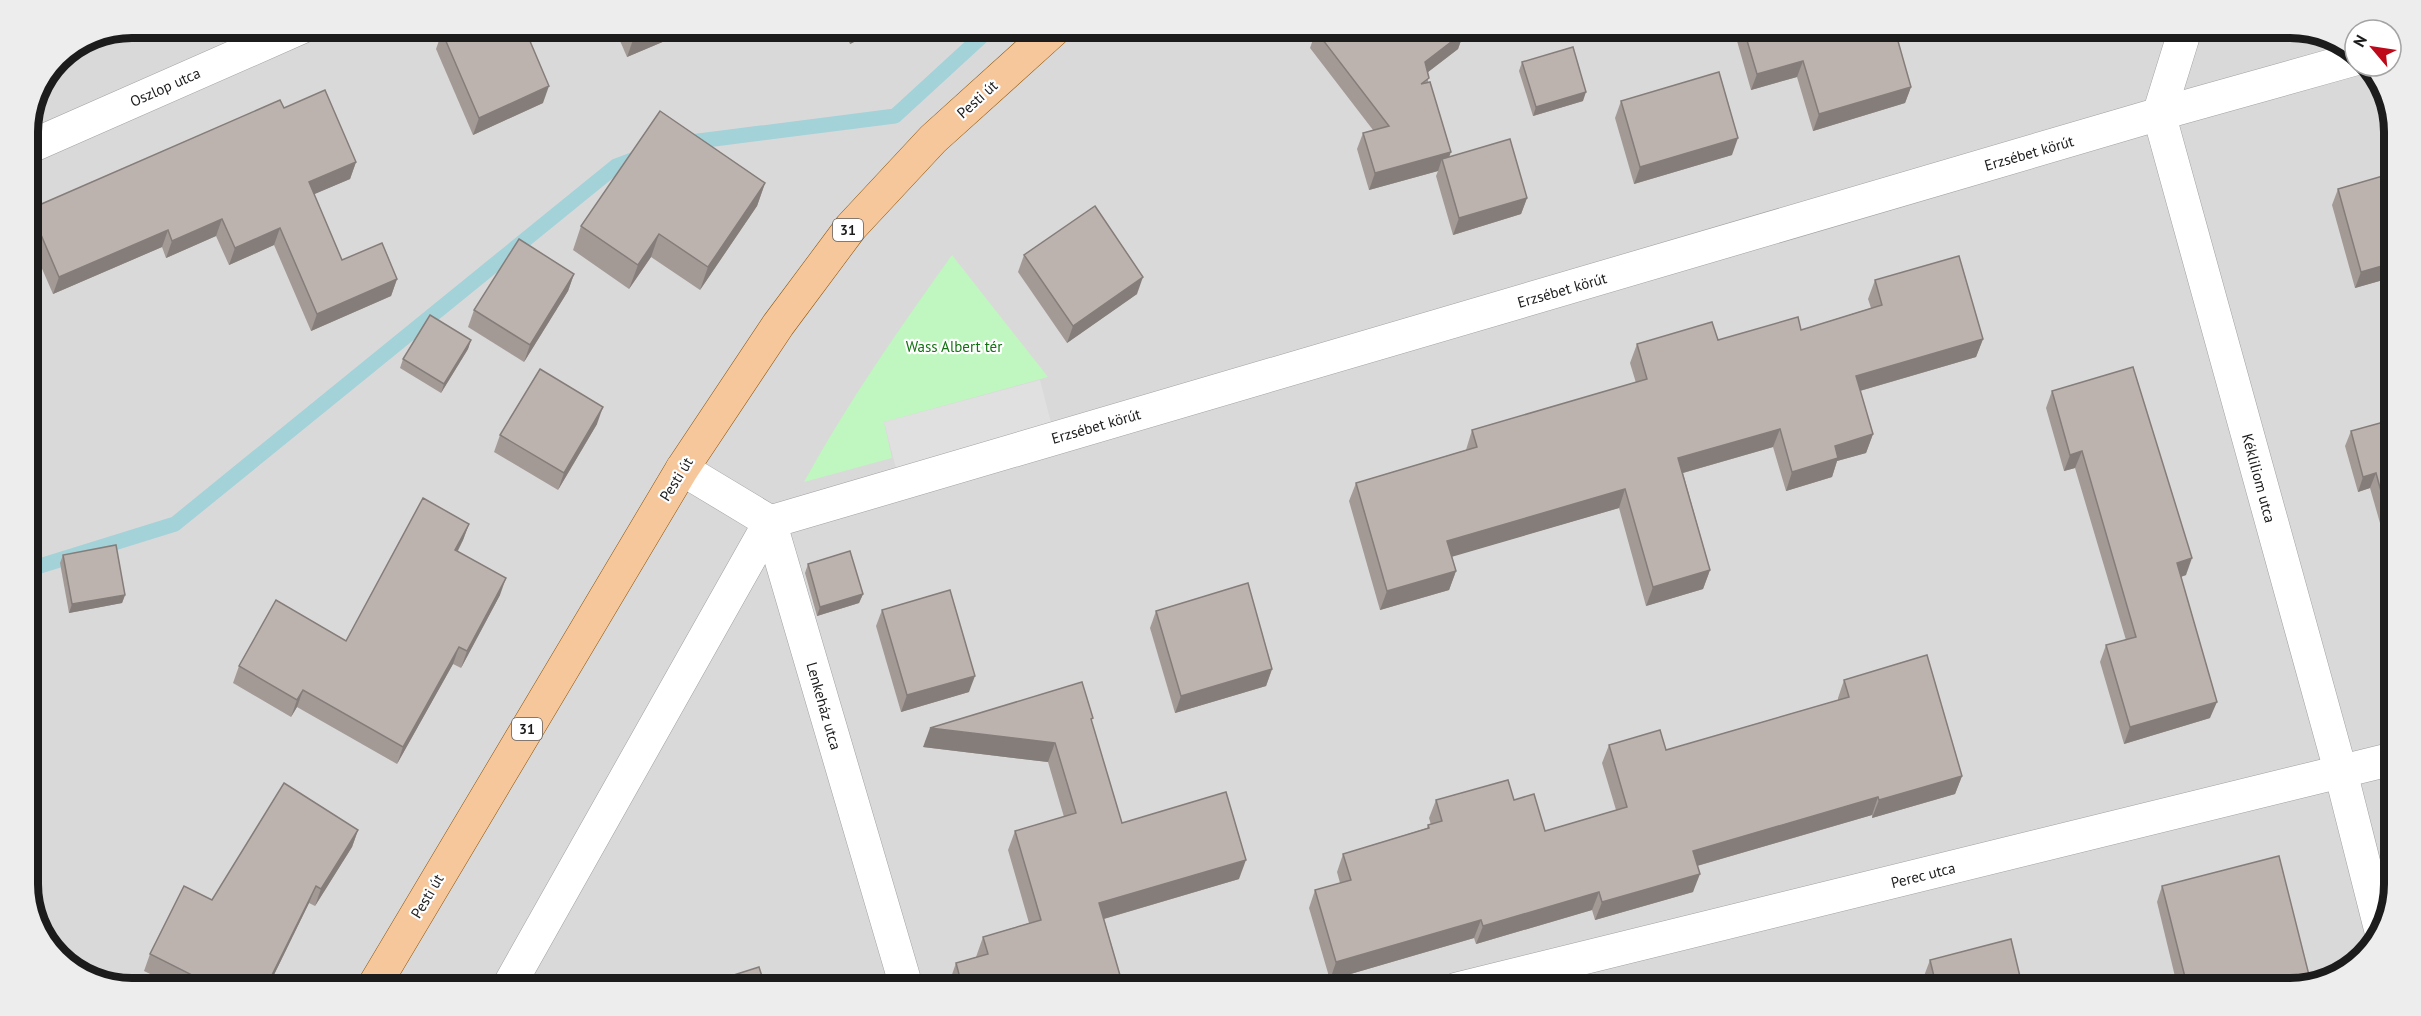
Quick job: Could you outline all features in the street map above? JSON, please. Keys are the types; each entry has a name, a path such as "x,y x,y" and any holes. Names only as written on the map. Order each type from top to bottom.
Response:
{"main road":[{"name":"Pesti út","path":"379,978 681,469 778,325 851,227 933,139 1045,38"}],"street":[{"name":"Oszlop utca","path":"38,143 277,38"},
{"path":"2159,114 2183,38"},
{"name":"Erzsébet körút","path":"770,522 2159,114 2343,62"},
{"name":"Kékliliom utca","path":"2159,114 2341,773 2377,916"},
{"path":"513,978 770,522 681,469"},
{"name":"Lenkeház utca","path":"770,522 904,978"},
{"name":"Perec utca","path":"1502,978 2384,761"}],"shaded area":[{"path":"132,38 2289,38 2308,39 2343,54 2343,78 2367,78 2371,85 2379,101 2383,125 2384,884 2382,903 2371,931 2351,955 2331,969 2302,978 132,978 113,977 74,959 53,937 42,915 38,891 38,125 47,90 57,74 79,53 96,45 113,39"},
{"path":"1040,380 1055,438 900,484 884,422"}],"green space":[{"name":"Wass Albert tér","path":"952,255 1048,377 884,422 892,458 804,482 838,423 875,366"}],"building":[{"path":"445,38 529,38 549,86 479,118"},
{"path":"1321,38 1456,38 1425,62 1429,78 1421,84 1430,82 1451,152 1375,173 1363,133 1389,126"},
{"path":"1746,38 1897,38 1911,87 1819,114 1803,61 1757,74"},
{"path":"1573,47 1586,92 1536,107 1522,62"},
{"path":"1719,72 1738,138 1640,167 1621,101"},
{"path":"325,90 356,162 309,182 342,260 382,243 397,279 317,314 280,228 235,248 222,219 172,241 168,230 59,277 38,228 38,206 280,100 284,108"},
{"path":"660,111 765,183 708,267 659,234 638,265 581,226"},
{"path":"1510,139 1527,198 1459,218 1442,159"},
{"path":"2383,176 2383,266 2361,272 2338,189"},
{"path":"1095,206 1143,277 1073,326 1024,255"},
{"path":"519,239 574,274 530,345 474,310"},
{"path":"1959,256 1983,339 1856,376 1873,434 1835,446 1838,458 1792,472 1780,429 1678,458 1710,570 1653,587 1625,489 1447,541 1456,571 1387,591 1356,483 1477,447 1472,430 1647,379 1637,344 1712,322 1718,340 1798,317 1801,330 1882,305 1875,280"},
{"path":"430,315 471,340 444,384 403,359"},
{"path":"2133,367 2192,558 2177,563 2217,702 2130,727 2106,645 2136,637 2082,451 2070,455 2052,391"},
{"path":"540,369 603,407 564,473 500,435"},
{"path":"2383,422 2383,500 2376,473 2363,477 2351,431"},
{"path":"423,498 469,524 455,550 506,578 467,651 459,647 403,747 303,690 297,700 239,666 276,600 346,641"},
{"path":"116,545 125,595 72,604 63,555"},
{"path":"850,551 863,594 820,607 808,564"},
{"path":"1248,583 1272,669 1181,696 1156,611"},
{"path":"950,590 975,676 907,695 882,610"},
{"path":"1927,655 1962,776 1879,800 1878,797 1693,851 1700,874 1602,902 1599,892 1483,926 1481,920 1336,962 1315,890 1351,880 1343,854 1429,828 1428,825 1442,821 1436,800 1508,780 1514,800 1534,794 1545,831 1627,807 1609,745 1660,730 1666,750 1849,697 1844,680"},
{"path":"1082,682 1122,823 1226,792 1246,860 1099,903 1121,978 960,978 956,963 988,954 983,937 1041,920 1015,831 1076,813 1055,743 930,728"},
{"path":"284,783 358,830 321,889 316,886 270,978 198,978 150,954 184,886 212,900"},
{"path":"2279,856 2309,976 2185,978 2162,886"},
{"path":"2011,939 2020,978 1934,978 1930,960"},
{"path":"759,967 762,978 724,978"}],"waterway":[{"path":"683,143 895,116 980,38"},
{"path":"38,567 175,524 616,166 643,156"}]}
